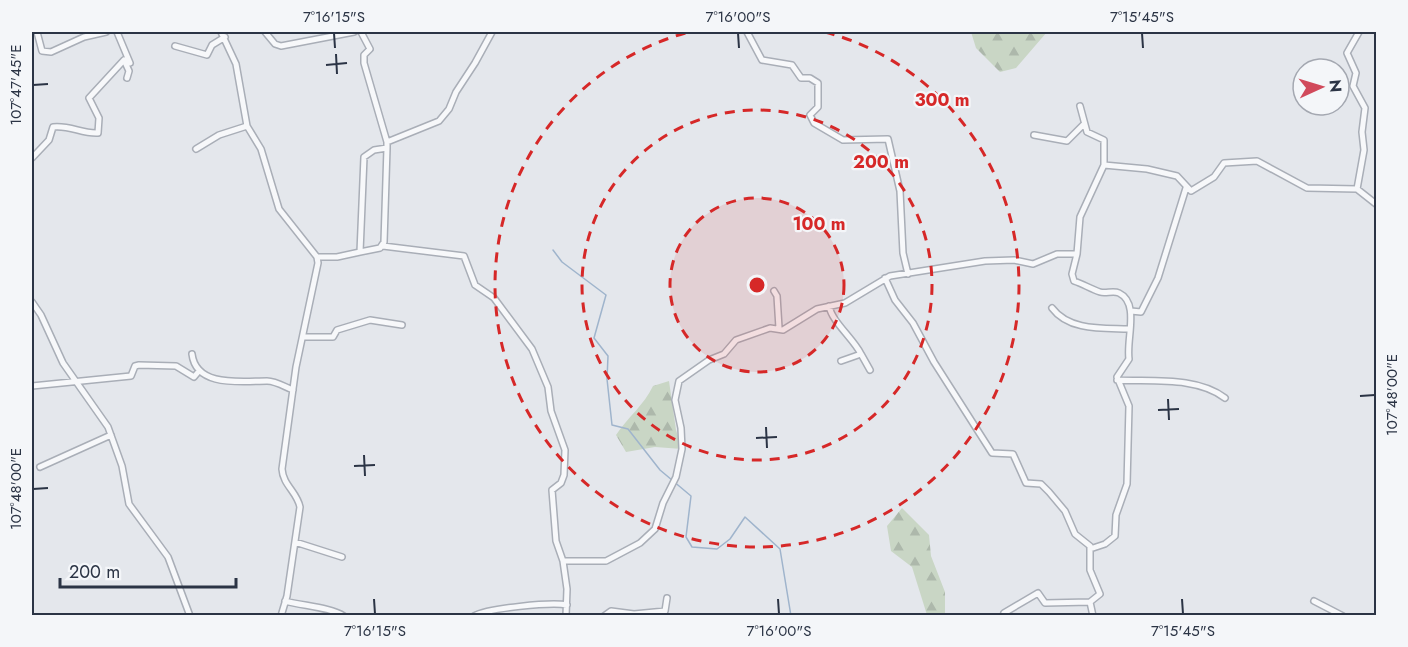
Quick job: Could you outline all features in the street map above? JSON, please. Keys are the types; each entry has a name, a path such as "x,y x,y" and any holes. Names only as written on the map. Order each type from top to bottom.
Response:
{"street":[{"path":"38,32 42,51 51,52 84,37 106,32"},
{"path":"32,158 33,154 42,150 43,144 49,140 53,127 70,126 80,131 97,134 99,119 89,98 124,60 128,76 132,69 117,32"},
{"path":"265,32 274,44 281,46 354,32"},
{"path":"361,32 370,49 364,55 364,63 387,145 383,246"},
{"path":"360,252 363,159 366,154 439,121 449,109 456,92 492,32"},
{"path":"747,32 762,60 792,65 801,78 810,78 818,82 818,107 810,115 814,123 845,141 888,139 900,191 903,253 908,274"},
{"path":"1357,189 1364,152 1362,132 1365,105 1353,86 1356,73 1347,53 1359,32"},
{"path":"175,46 207,55 212,45 225,34 236,64 247,126 261,149 279,209 317,257 317,268 293,390 282,474 298,500 295,542 281,615"},
{"path":"1080,106 1087,132 1104,140 1104,165 1080,218 1077,254 1072,274 1074,281 1102,292 1119,293 1130,302 1131,311 1126,347 1129,359 1118,372 1117,380 1129,406 1126,490 1116,515 1115,536 1105,544 1090,549"},
{"path":"1034,135 1067,141 1084,124"},
{"path":"196,149 219,135 247,126"},
{"path":"1104,165 1147,169 1177,176 1191,191 1214,177 1224,163 1257,160 1312,189 1357,189 1377,204"},
{"path":"1131,311 1141,312 1155,286 1186,188"},
{"path":"317,257 337,257 383,246 464,256 475,285 494,298 532,349 548,387 551,411 564,447 564,475 561,483 552,490 555,510 553,521 557,548 562,561 566,615"},
{"path":"562,561 606,561 640,543 652,532 676,477 682,449 681,428 675,400 679,381 710,360 724,354 736,340 770,328 783,330 817,309 844,303 885,278 985,261 1014,260 1034,264 1057,254 1077,254"},
{"path":"885,278 895,300 913,323 934,362 992,453 1013,454 1026,483 1041,484 1049,492 1065,511 1075,534 1090,549 1090,570 1100,594 1090,602 1045,603 1038,593 1004,614"},
{"path":"774,291 777,296 778,328"},
{"path":"32,302 41,315 63,363 79,383 111,435 122,466 129,504 168,558 189,615"},
{"path":"829,306 834,318 851,336 870,370"},
{"path":"1052,308 1057,315 1090,328 1128,329"},
{"path":"303,336 333,337 337,330 370,320 402,325"},
{"path":"192,354 194,366 217,380 269,381 293,390"},
{"path":"841,361 861,354"},
{"path":"32,386 131,376 135,366 139,365 176,366 194,377 199,371"},
{"path":"1117,380 1186,384 1205,388 1225,398"},
{"path":"40,467 111,435"},
{"path":"295,542 342,557"},
{"path":"604,615 611,611 634,614 665,611 667,598"},
{"path":"285,601 322,610 332,609 344,615"},
{"path":"1314,601 1343,615"},
{"path":"1090,602 1094,615"},
{"path":"474,615 483,611 538,607 548,603 567,605"}],"green space":[{"path":"971,32 1047,32 1016,68 1000,72 976,48"},
{"path":"669,381 676,430 682,449 655,447 626,452 616,435 653,386"},
{"path":"902,508 929,535 931,556 945,592 945,615 927,615 912,567 891,551 887,526"}],"waterway":[{"path":"553,250 562,262 606,295 594,338 608,356 607,379 612,425 628,429 660,470 691,496 686,537 692,547 717,549 730,539 745,517 780,549 791,616"}]}
